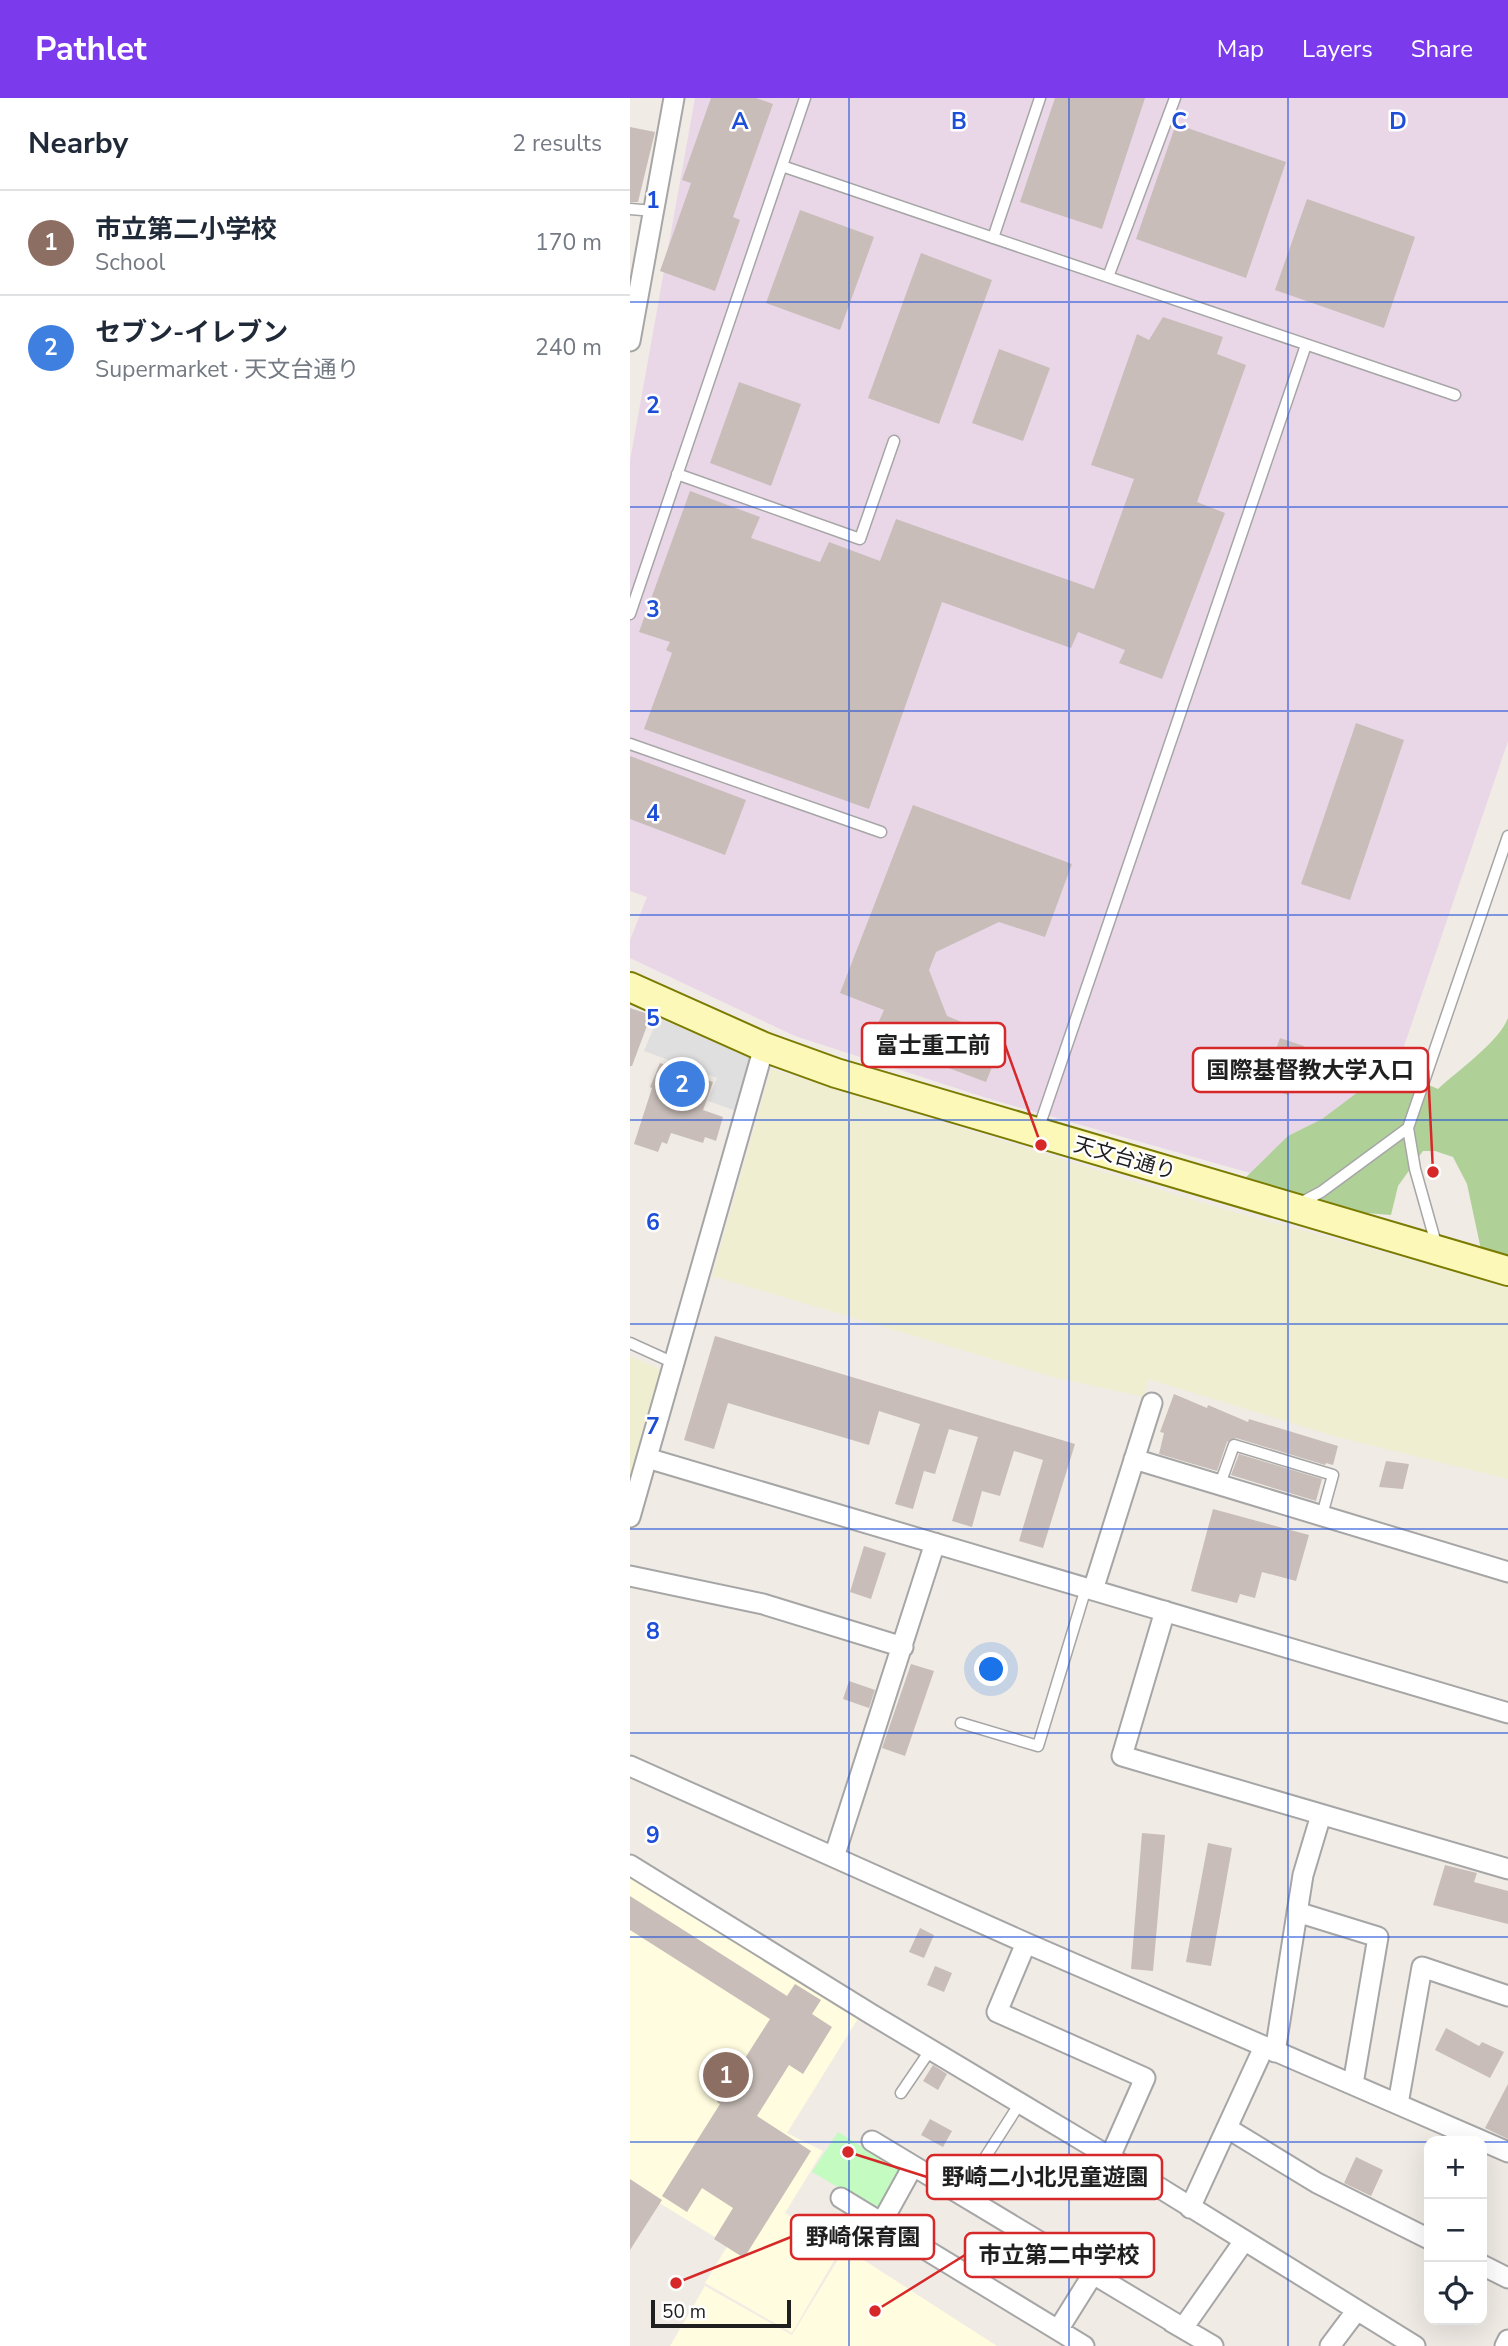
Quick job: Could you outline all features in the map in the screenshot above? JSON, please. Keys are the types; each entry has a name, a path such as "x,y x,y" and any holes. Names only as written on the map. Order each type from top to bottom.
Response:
{"main road":[{"name":"天文台通り","path":"630,987 764,1046 869,1083 1508,1271"}],"street":[{"path":"630,341 636,271 654,211 674,98"},
{"path":"630,1517 764,1046"},
{"path":"1090,1589 1152,1402"},
{"path":"647,1458 1508,1713"},
{"path":"1134,1459 1508,1572"},
{"path":"834,1857 935,1543"},
{"path":"630,1576 763,1604 903,1647"},
{"path":"1165,1611 1122,1756 1508,1869"},
{"path":"630,1766 1026,1943 1508,2152"},
{"path":"1191,2208 1227,2128 1270,2049 1303,1875 1321,1815"},
{"path":"630,1865 1415,2346"},
{"path":"1297,1912 1378,1937 1353,2084"},
{"path":"1026,1943 997,2012 1145,2078 1110,2157"},
{"path":"1398,2104 1422,1967 1508,1996"},
{"path":"1227,2128 1317,2183 1424,2236"},
{"path":"872,2141 1183,2328 1244,2241"},
{"path":"882,2222 913,2166"},
{"path":"841,2198 1084,2346"},
{"path":"1487,2268 1508,2278"},
{"path":"1058,2330 1093,2274"},
{"path":"1093,2274 1213,2346"},
{"path":"1330,2346 1357,2310"},
{"path":"1505,2346 1508,2340"}],"lane":[{"path":"630,614 805,98"},
{"path":"993,238 1040,98"},
{"path":"1108,277 1175,98"},
{"path":"782,166 1455,395"},
{"path":"630,209 654,211"},
{"path":"1037,1132 1306,345"},
{"path":"677,474 860,539 894,441"},
{"path":"630,744 881,832"},
{"path":"1438,1251 1415,1169 1408,1128 1508,836"},
{"path":"1291,1208 1321,1192 1408,1128"},
{"path":"630,1343 674,1363"},
{"path":"1220,1484 1234,1445 1333,1475 1322,1515"},
{"path":"961,1723 1038,1746 1090,1589"},
{"path":"901,2093 931,2049"},
{"path":"981,2164 1020,2103"}],"shaded area":[{"path":"695,98 1508,98 1508,741 1369,1149 1317,1192 993,1100 795,1036 630,958 630,940 647,897 630,891 630,461"},
{"path":"658,1018 749,1056 752,1061 739,1112 708,1101 717,1078 644,1051"},
{"path":"630,1874 859,2017 787,2133 823,2151 785,2213 842,2247 792,2333 705,2283 728,2245 630,2185"},
{"path":"845,2248 997,2346 670,2346 705,2286 792,2335"}],"green space":[{"path":"1508,1018 1508,1265 1483,1259 1467,1184 1453,1157 1435,1151 1423,1151 1398,1186 1391,1215 1366,1213 1242,1181 1288,1136 1322,1119 1390,1068 1438,1089 1496,1037"},
{"path":"771,1069 1212,1206 1508,1286 1508,1479 1337,1437 1148,1379 1144,1397 1053,1377 712,1276"},
{"path":"630,1356 664,1371 630,1491"},
{"path":"838,2132 903,2172 879,2211 812,2172"}],"building":[{"path":"711,98 756,98 773,104 733,217 740,220 715,291 660,271 691,183 682,180"},
{"path":"1055,98 1145,98 1102,229 1020,202"},
{"path":"1176,124 1286,162 1246,278 1136,239"},
{"path":"630,127 655,132 638,202 630,202"},
{"path":"1307,199 1415,237 1384,328 1275,290"},
{"path":"800,210 874,237 840,330 766,303"},
{"path":"921,253 992,280 939,424 868,398"},
{"path":"1163,317 1223,337 1217,354 1246,365 1197,502 1225,513 1162,679 1119,663 1125,650 1078,632 1071,648 942,602 869,809 644,729 672,653 666,650 670,642 639,632 690,491 760,517 751,538 820,562 829,542 880,561 896,519 1094,589 1134,479 1091,465 1137,334 1149,340"},
{"path":"999,349 1050,368 1023,441 972,423"},
{"path":"739,382 801,404 771,486 710,463"},
{"path":"1356,723 1404,740 1350,900 1301,884"},
{"path":"630,756 746,800 725,855 630,819"},
{"path":"913,805 1072,864 1045,937 999,922 936,952 929,970 947,1016 1003,1039 986,1082 871,1039 884,1010 840,993"},
{"path":"630,1008 651,1015 632,1066 630,1066"},
{"path":"1280,1038 1304,1046 1288,1095 1263,1086"},
{"path":"660,1063 713,1082 703,1110 723,1117 716,1141 705,1137 703,1143 671,1133 667,1144 662,1142 658,1152 634,1144 652,1088 650,1087"},
{"path":"715,1336 1075,1444 1043,1548 1019,1541 1043,1460 1014,1451 1000,1496 982,1491 972,1527 952,1521 978,1437 949,1429 935,1474 924,1471 913,1509 895,1504 920,1424 879,1411 869,1445 728,1403 714,1449 684,1440"},
{"path":"1174,1394 1248,1422 1249,1419 1338,1446 1333,1465 1325,1465 1236,1438 1227,1442 1217,1471 1159,1454 1164,1433 1160,1432"},
{"path":"1239,1454 1322,1479 1316,1501 1231,1475"},
{"path":"1386,1461 1409,1464 1403,1489 1379,1487"},
{"path":"1213,1509 1309,1535 1296,1581 1262,1572 1255,1598 1240,1594 1237,1603 1191,1591"},
{"path":"864,1546 886,1553 871,1599 850,1592"},
{"path":"911,1664 934,1671 905,1756 882,1748"},
{"path":"849,1681 875,1690 869,1708 843,1699"},
{"path":"1142,1833 1165,1835 1153,1971 1131,1969"},
{"path":"1208,1843 1232,1848 1211,1966 1186,1962"},
{"path":"1445,1865 1477,1873 1474,1882 1508,1891 1508,1924 1433,1905"},
{"path":"630,1896 787,1996 795,1984 821,2000 812,2014 832,2027 803,2074 789,2065 757,2116 811,2151 744,2258 714,2239 733,2208 702,2188 687,2212 662,2196 770,2019 630,1930"},
{"path":"920,1928 934,1935 924,1958 909,1952"},
{"path":"935,1966 952,1973 944,1992 927,1985"},
{"path":"1446,2028 1479,2046 1482,2042 1504,2052 1490,2078 1435,2050"},
{"path":"933,2065 947,2074 938,2090 923,2081"},
{"path":"1508,2084 1508,2139 1485,2128"},
{"path":"930,2119 952,2131 943,2147 921,2135"},
{"path":"1356,2157 1383,2170 1371,2196 1344,2183"},
{"path":"630,2179 662,2200 630,2250"}],"place":[{"name":"セブン-イレブン","path":"682,1084"},
{"name":"富士重工前","path":"1041,1145"},
{"name":"国際基督教大学入口","path":"1433,1172"},
{"name":"市立第二小学校","path":"726,2075"},
{"name":"野崎二小北児童遊園","path":"848,2152"},
{"name":"野崎保育園","path":"676,2283"},
{"name":"市立第二中学校","path":"875,2311"}]}
